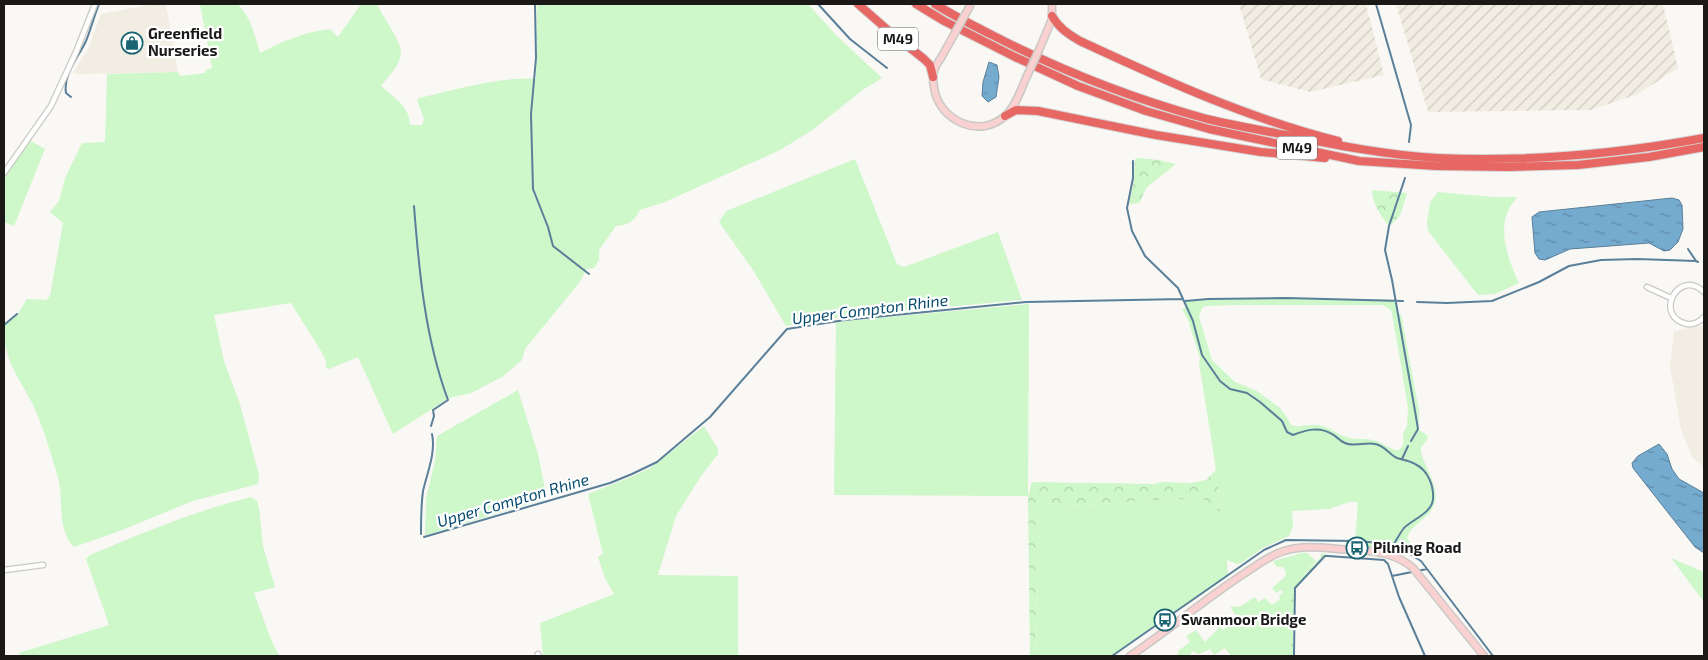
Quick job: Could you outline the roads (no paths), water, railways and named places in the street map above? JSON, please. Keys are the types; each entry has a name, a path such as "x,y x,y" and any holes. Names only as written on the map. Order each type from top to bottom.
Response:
{"highway":[{"name":"M49","path":"858,4 924,59 930,65 933,77"},
{"name":"M49","path":"916,4 944,21 1014,57 1078,86 1146,111 1219,132 1359,161"},
{"name":"M49","path":"934,4 1020,50 1150,102 1211,120 1364,150 1437,158 1500,158 1574,155 1651,148 1704,138"},
{"name":"M49","path":"1052,16 1062,30 1080,42 1195,94 1259,118 1390,154"},
{"name":"M49","path":"1005,116 1016,110 1038,111 1156,135 1261,152 1359,161 1464,166 1578,165 1649,157 1704,148"}],"main road":[{"path":"971,4 934,71 933,77 934,91 938,102 952,118 967,125 977,126 989,125 1005,116 1012,108 1039,50 1052,16 1052,4"},
{"path":"1130,656 1235,580 1266,560 1283,551 1302,547 1368,551 1387,554 1404,560 1413,568 1484,656"}],"street":[{"path":"4,173 51,106 76,52 95,4"},
{"path":"1704,292 1696,286 1684,286 1674,293 1671,298 1671,311 1679,321 1691,324 1704,317"},
{"path":"1647,287 1671,298"},
{"path":"4,570 43,565"}],"water":[{"path":"989,62 997,65 999,77 996,97 988,102 982,96 983,82"},
{"path":"1672,198 1679,200 1682,205 1683,229 1678,242 1670,250 1664,251 1649,243 1570,249 1545,260 1539,259 1535,253 1532,217 1539,212"},
{"path":"1659,444 1667,454 1672,469 1679,479 1704,493 1704,553 1695,547 1633,468 1632,463 1638,456"}],"waterway":[{"path":"71,97 66,93 67,79 86,41 99,4"},
{"path":"535,4 536,58 531,114 533,189 548,227 553,246 589,274"},
{"path":"818,4 850,39 887,68"},
{"path":"1376,4 1411,125 1409,142"},
{"path":"1133,161 1133,178 1127,208 1132,231 1145,256 1178,288 1193,321 1202,355 1220,381 1230,389 1247,393 1260,402 1282,421 1287,432 1293,435 1317,429 1334,435 1348,444 1378,445 1397,458 1420,467 1427,474 1432,489 1432,504 1426,512 1404,528 1394,544"},
{"path":"1405,178 1389,226 1385,250 1418,429 1411,441"},
{"path":"414,206 418,255 428,329 448,400 433,410 434,416 431,426"},
{"path":"1688,249 1698,262"},
{"path":"1417,302 1492,301 1539,282 1569,266 1601,260 1696,261"},
{"path":"1185,301 1286,298 1403,301"},
{"name":"Upper Compton Rhine","path":"424,537 610,483 657,462 710,417 787,329 845,320 1026,302 1183,299"},
{"path":"4,325 17,314"},
{"path":"421,534 422,497 432,456 432,434"},
{"path":"1402,459 1408,446"},
{"path":"1112,656 1264,550 1286,540 1355,541 1394,544 1421,561 1493,656"},
{"path":"1294,656 1295,588 1325,556 1384,560 1388,564 1399,597 1425,656"},
{"path":"1392,576 1427,569"}],"place":[{"name":"Greenfield Nurseries","path":"132,43"},
{"name":"Pilning Road","path":"1357,548"},
{"name":"Swanmoor Bridge","path":"1165,620"}]}
